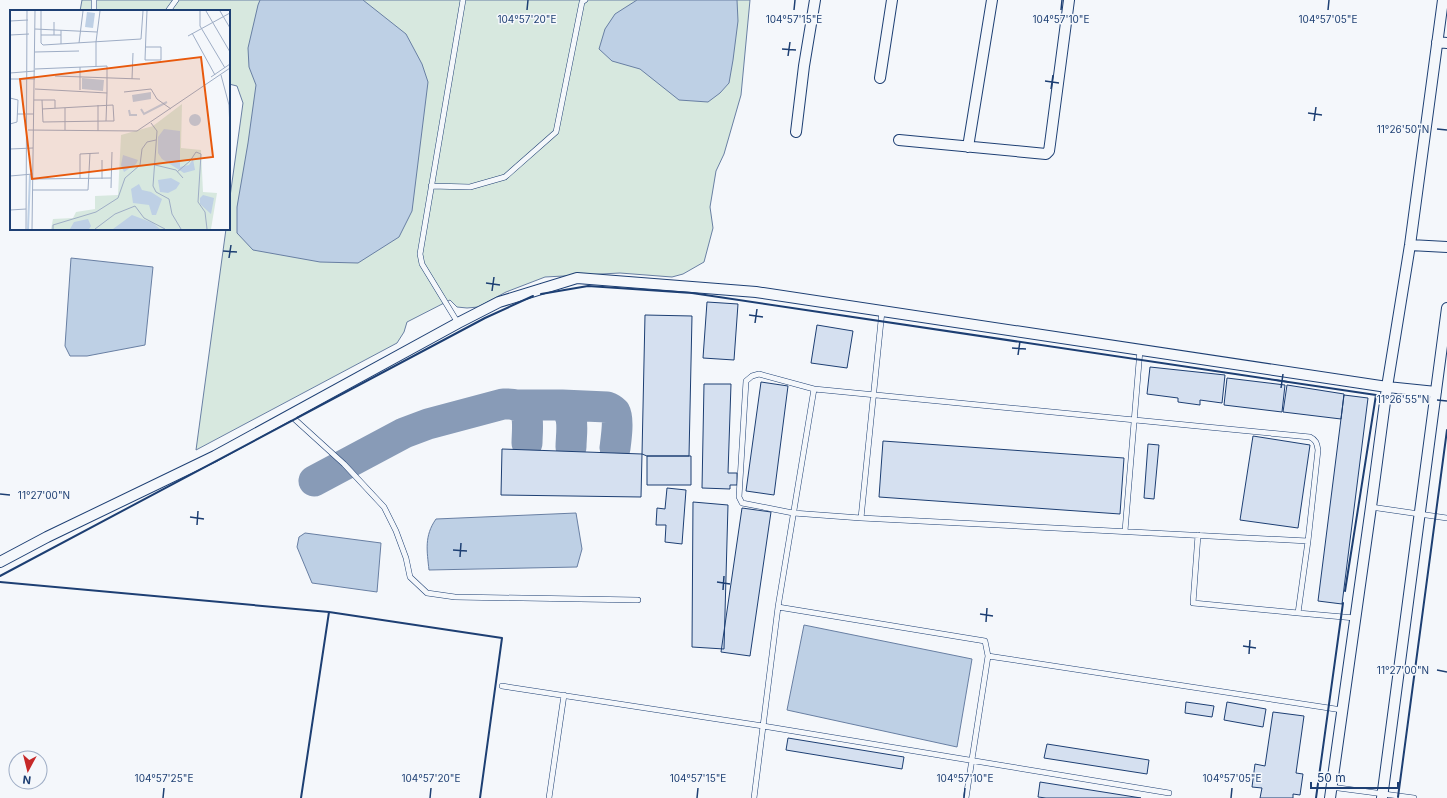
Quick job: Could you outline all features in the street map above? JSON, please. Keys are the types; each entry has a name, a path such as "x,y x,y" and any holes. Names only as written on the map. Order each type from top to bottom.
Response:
{"street":[{"path":"796,132 804,66 815,0"},
{"path":"880,78 892,0"},
{"path":"968,147 992,0"},
{"path":"899,140 1046,154 1049,151 1069,0"},
{"path":"1330,798 1372,507 1387,387 1442,42 1443,0"},
{"path":"1410,245 1447,247"},
{"path":"0,562 47,536 215,456 499,302 577,278 756,292 1387,387 1436,392"},
{"path":"1382,796 1447,308"}],"lane":[{"path":"169,10 176,0"},
{"path":"458,323 421,259 420,254 462,0"},
{"path":"431,186 470,187 505,177 556,132 582,2 585,0"},
{"path":"861,518 882,311"},
{"path":"1125,531 1140,350"},
{"path":"1298,613 1308,541 1318,450 1314,439 1310,437 814,389 759,374 752,376 746,381 740,500 742,503 793,513 861,518 1308,541"},
{"path":"754,798 778,607 814,389"},
{"path":"290,415 344,464 384,507 396,531 406,558 410,577 427,593 455,597 638,600"},
{"path":"1372,507 1447,518"},
{"path":"1198,535 1193,603 1355,618"},
{"path":"778,607 985,641 988,656 966,798"},
{"path":"988,656 1342,710"},
{"path":"502,686 763,726 971,762 1169,793"},
{"path":"550,798 564,695"},
{"path":"1332,787 1382,796 1414,798"}],"shaded area":[{"path":"82,0 750,0 741,95 724,154 716,171 710,207 713,228 704,262 683,274 672,277 620,273 545,277 506,292 478,307 457,307 450,300 407,322 404,332 397,343 196,450 226,230 230,230 230,197 243,103 237,86 230,84 230,10 80,10"}],"water":[{"path":"260,0 363,0 406,34 422,64 428,82 412,211 399,237 358,263 320,262 253,250 237,233 237,207 256,85 249,67 248,48"},
{"path":"637,0 737,0 738,21 729,83 720,93 708,102 679,100 640,69 612,61 599,49 605,29 615,14"},
{"path":"71,258 153,267 145,345 87,356 70,356 65,346"},
{"path":"576,513 582,549 577,567 429,570 427,544 432,525 436,519"},
{"path":"305,533 381,543 377,592 312,583 297,547 299,537"},
{"path":"804,625 972,659 957,747 787,710"}],"building":[{"path":"707,302 738,304 734,360 703,358"},
{"path":"645,315 692,316 689,456 647,456 642,454"},
{"path":"817,325 853,331 847,368 811,363"},
{"path":"1150,367 1225,375 1222,403 1200,400 1200,405 1178,402 1178,398 1147,394"},
{"path":"1227,378 1285,385 1282,412 1224,405"},
{"path":"761,382 788,386 774,495 746,491"},
{"path":"704,384 731,384 728,473 737,473 737,485 730,485 730,489 702,488"},
{"path":"1287,385 1344,394 1341,419 1283,412"},
{"path":"1344,395 1368,398 1342,604 1318,601"},
{"path":"1253,436 1310,445 1298,528 1240,520"},
{"path":"883,441 1124,458 1120,514 879,497"},
{"path":"1148,444 1159,445 1154,499 1144,498"},
{"path":"502,449 642,454 641,497 501,495"},
{"path":"647,456 691,456 691,485 647,485"},
{"path":"667,488 686,490 682,544 665,542 666,525 656,525 657,508 665,509"},
{"path":"693,502 728,505 724,649 692,647"},
{"path":"742,508 771,512 750,656 721,652"},
{"path":"1186,702 1214,706 1212,717 1185,713"},
{"path":"1227,702 1266,709 1263,727 1224,720"},
{"path":"1273,712 1304,716 1296,773 1303,774 1300,795 1293,794 1293,798 1260,798 1262,788 1252,787 1255,764 1265,766"},
{"path":"788,738 904,757 902,769 786,750"},
{"path":"1047,744 1149,760 1147,774 1044,758"},
{"path":"1040,782 1141,798 1038,797"}],"taxiway":[{"path":"314,481 404,433 428,424 503,404 517,405 525,410 528,424 527,443"},
{"path":"515,405 562,405 569,413 571,419 571,447"},
{"path":"562,405 607,407 615,412 617,419 615,448"}],"wall":[{"path":"541,294 588,286 692,293 1376,395 1345,591"},
{"path":"0,576 485,318 533,296"},
{"path":"1398,797 1447,430"},
{"path":"0,582 329,612 502,638 480,798"},
{"path":"1316,798 1343,603"},
{"path":"301,798 329,612"}]}
